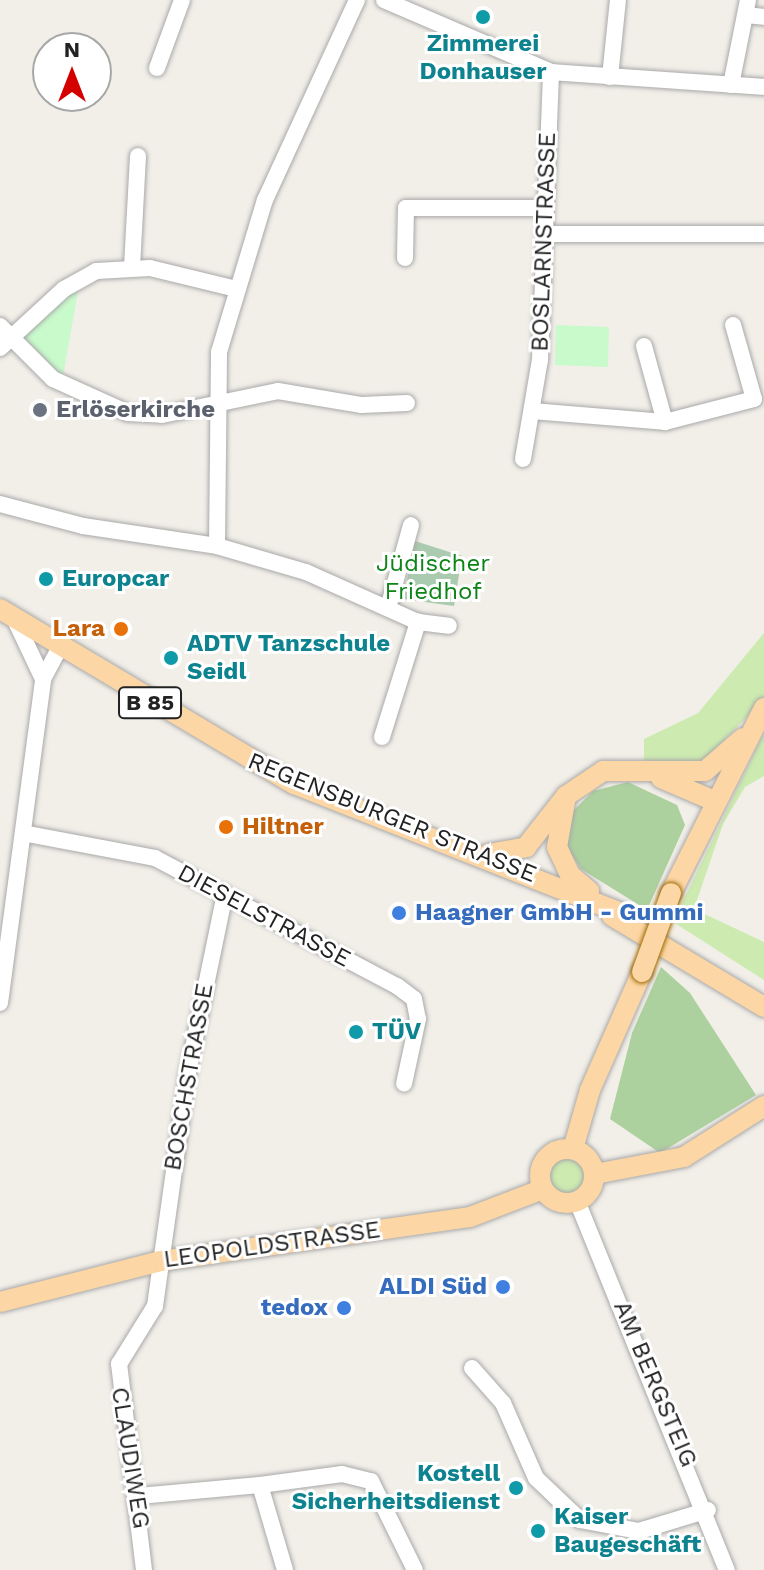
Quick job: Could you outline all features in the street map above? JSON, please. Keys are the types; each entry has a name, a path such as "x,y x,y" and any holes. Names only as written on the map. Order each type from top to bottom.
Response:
{"main road":[{"name":"REGENSBURGER STRASSE","path":"7,613 240,758 627,915"},
{"path":"573,1149 590,1090 642,972 671,893 743,738 764,708"},
{"path":"484,855 526,847 566,796 603,771 705,771 743,738"},
{"path":"649,773 712,800"},
{"path":"566,796 557,835 561,861 583,887 627,915"},
{"name":"B 85","path":"451,846 605,913 718,975 764,1007"},
{"name":"B 85","path":"627,915 764,998"},
{"path":"718,975 764,1021"},
{"path":"573,1149 544,1161 543,1189 554,1200 577,1201 595,1174 684,1157 761,1106"},
{"path":"573,1149 595,1174"},
{"name":"LEOPOLDSTRASSE","path":"0,1302 161,1261 470,1217 543,1189"}],"street":[{"path":"157,68 182,0"},
{"path":"217,546 219,352 265,200 357,0"},
{"path":"384,0 551,72 764,87"},
{"path":"610,77 618,0"},
{"path":"731,85 747,8 764,17"},
{"name":"BOSLARNSTRASSE","path":"523,459 532,411 551,72"},
{"path":"132,267 138,156"},
{"path":"405,258 406,208 545,208"},
{"path":"544,234 764,234"},
{"path":"237,289 132,267 82,276 3,338 26,359 100,406 162,415 278,391 362,405 407,403"},
{"path":"532,411 665,422 754,399 733,325"},
{"path":"644,346 665,422"},
{"path":"0,504 217,546 306,572 418,622 449,626"},
{"path":"388,608 411,525"},
{"path":"7,613 43,679"},
{"path":"382,737 418,622"},
{"path":"0,1003 43,679 60,647"},
{"name":"DIESELSTRASSE","path":"23,833 126,849 225,894 414,999 418,1019 404,1084"},
{"name":"BOSCHSTRASSE","path":"161,1261 187,1077 225,894"},
{"name":"AM BERGSTEIG","path":"577,1201 708,1510 727,1570"},
{"name":"CLAUDIWEG","path":"144,1570 139,1496 117,1383 124,1351 151,1317 161,1261"},
{"path":"472,1368 503,1403 536,1478 580,1520 639,1531 708,1510"},
{"path":"139,1496 163,1500 183,1493 342,1474 371,1481 415,1570"},
{"path":"260,1485 285,1570"}],"green space":[{"path":"80,280 62,382 12,338"},
{"path":"556,325 609,327 608,367 555,365"},
{"name":"Jüdischer Friedhof","path":"415,541 462,556 454,606 403,599"},
{"path":"764,633 764,697 745,719 704,760 664,766 644,760 644,739 698,713"},
{"path":"764,733 764,776 745,787 723,824 694,909 764,942 764,980 673,922"},
{"path":"628,782 677,805 685,825 647,910 581,869 565,845 569,815 593,791"},
{"path":"661,967 690,993 756,1095 660,1153 610,1119 632,1033"},
{"path":"568,1155 582,1161 588,1175 582,1189 568,1195 554,1189 548,1175 554,1161"}],"place":[{"name":"Zimmerei Donhauser","path":"483,17"},
{"name":"Erlöserkirche","path":"40,410"},
{"name":"Europcar","path":"46,579"},
{"name":"Lara","path":"121,629"},
{"name":"ADTV Tanzschule Seidl","path":"171,658"},
{"name":"Hiltner","path":"226,827"},
{"name":"Haagner GmbH - Gummi","path":"399,913"},
{"name":"TÜV","path":"356,1032"},
{"name":"ALDI Süd","path":"503,1287"},
{"name":"tedox","path":"344,1308"},
{"name":"Kostell Sicherheitsdienst","path":"516,1488"},
{"name":"Kaiser Baugeschäft","path":"538,1531"}]}
